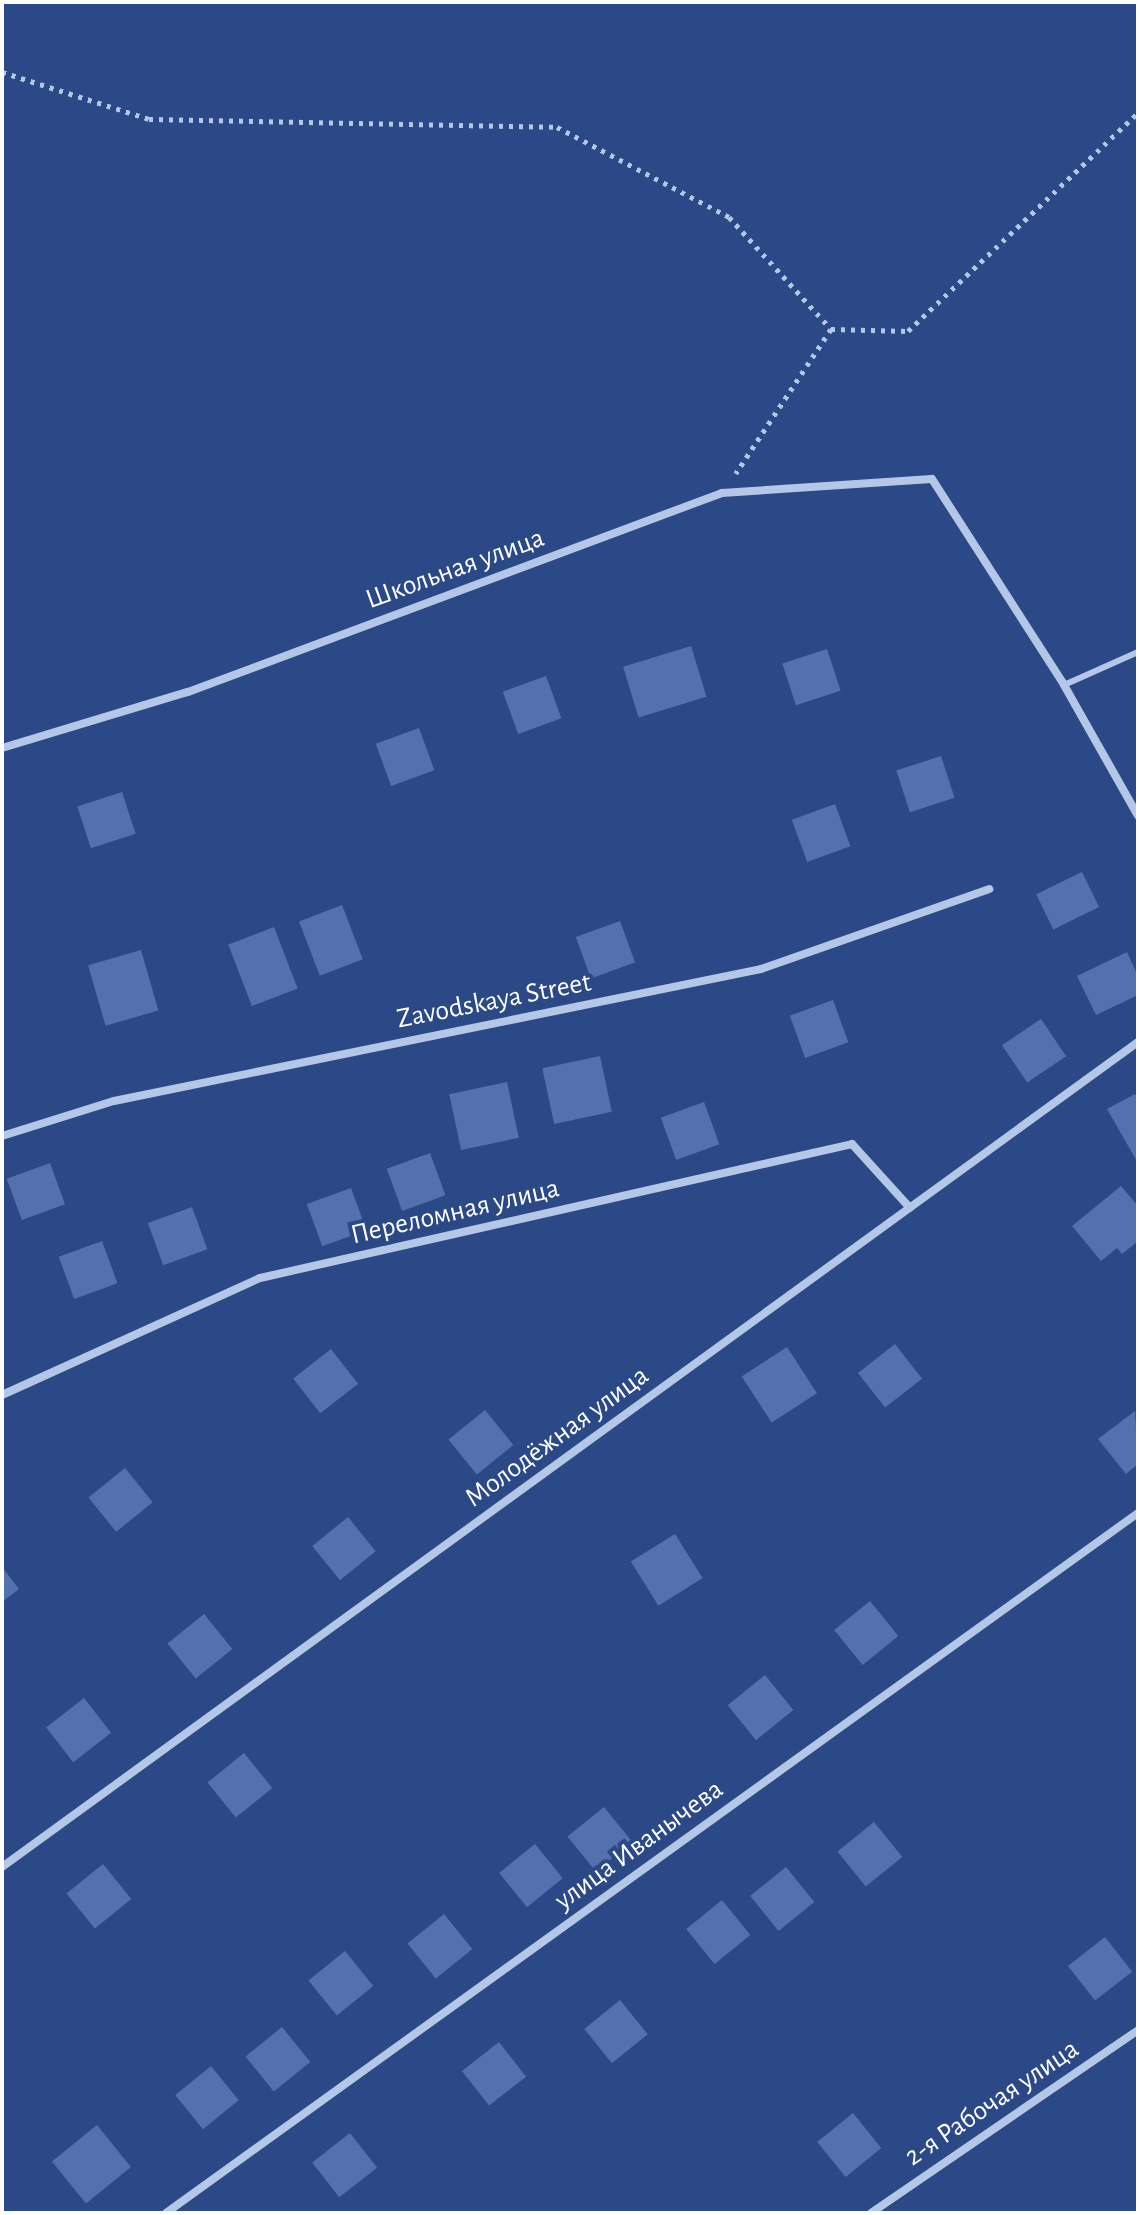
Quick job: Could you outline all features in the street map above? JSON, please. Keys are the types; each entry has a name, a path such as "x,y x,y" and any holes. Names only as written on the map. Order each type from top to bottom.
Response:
{"street":[{"name":"Школьная улица","path":"2,748 188,692 722,493 932,479 1064,685"},
{"path":"1064,685 1138,816"},
{"name":"Zavodskaya Street","path":"2,1136 114,1101 761,969 989,889"},
{"name":"Молодёжная улица","path":"2,1867 1138,1042"},
{"name":"Переломная улица","path":"2,1395 260,1278 852,1144 910,1208"},
{"name":"улица Иванычева","path":"166,2213 1138,1513"},
{"name":"2-я Рабочая улица","path":"871,2213 1138,2030"}],"lane":[{"path":"1064,685 1138,652"}],"path":[{"path":"2,72 149,119 557,127 729,217 831,329 908,331 1138,113"},
{"path":"722,493 831,329"}],"building":[{"path":"691,646 706,697 639,717 623,667"},
{"path":"827,649 841,691 796,705 782,664"},
{"path":"546,676 561,718 518,734 503,692"},
{"path":"419,728 434,770 391,786 376,744"},
{"path":"941,756 955,798 910,812 896,771"},
{"path":"122,792 136,834 91,848 77,807"},
{"path":"835,804 850,846 807,862 792,820"},
{"path":"1082,872 1099,907 1053,929 1036,894"},
{"path":"342,905 363,959 320,976 299,921"},
{"path":"620,921 635,962 591,978 576,937"},
{"path":"274,927 298,989 252,1006 228,945"},
{"path":"141,950 158,1011 105,1026 88,965"},
{"path":"1127,952 1138,976 1138,995 1096,1015 1077,976"},
{"path":"833,1000 848,1042 805,1058 790,1016"},
{"path":"1041,1019 1066,1056 1027,1083 1002,1045"},
{"path":"600,1056 612,1112 554,1124 542,1068"},
{"path":"507,1082 519,1138 461,1150 449,1094"},
{"path":"1135,1094 1138,1099 1138,1163 1107,1109"},
{"path":"704,1102 719,1144 676,1160 661,1118"},
{"path":"430,1153 445,1195 402,1211 387,1169"},
{"path":"50,1163 65,1204 22,1220 7,1179"},
{"path":"1121,1186 1138,1206 1138,1241 1122,1254 1117,1248 1101,1261 1072,1226"},
{"path":"351,1188 366,1230 322,1246 307,1204"},
{"path":"192,1207 207,1249 163,1265 148,1223"},
{"path":"102,1241 117,1283 74,1299 59,1257"},
{"path":"895,1344 922,1379 885,1408 858,1373"},
{"path":"787,1347 817,1393 772,1423 742,1376"},
{"path":"331,1349 358,1384 320,1413 293,1379"},
{"path":"485,1410 513,1445 477,1475 448,1440"},
{"path":"1135,1411 1138,1464 1126,1474 1098,1439"},
{"path":"125,1468 153,1502 116,1532 88,1498"},
{"path":"348,1517 376,1551 340,1580 312,1546"},
{"path":"675,1534 703,1578 658,1606 631,1562"},
{"path":"2,1567 19,1589 2,1602"},
{"path":"870,1601 898,1636 863,1665 834,1630"},
{"path":"204,1614 232,1649 196,1679 167,1644"},
{"path":"765,1675 793,1710 756,1740 728,1705"},
{"path":"84,1698 111,1733 73,1762 46,1728"},
{"path":"244,1753 272,1788 236,1818 207,1783"},
{"path":"604,1807 632,1842 596,1872 567,1837"},
{"path":"874,1822 902,1857 866,1887 837,1852"},
{"path":"535,1844 563,1878 527,1907 499,1873"},
{"path":"103,1864 131,1899 95,1929 66,1894"},
{"path":"786,1867 814,1902 779,1931 750,1896"},
{"path":"722,1900 750,1935 715,1964 686,1929"},
{"path":"444,1914 472,1949 436,1979 407,1944"},
{"path":"1105,1937 1132,1972 1095,2001 1068,1966"},
{"path":"345,1951 373,1986 337,2016 308,1981"},
{"path":"620,2000 648,2034 612,2063 584,2029"},
{"path":"282,2027 310,2062 274,2092 245,2057"},
{"path":"499,2042 526,2077 489,2106 462,2071"},
{"path":"211,2066 239,2100 203,2129 175,2095"},
{"path":"853,2113 881,2148 846,2177 817,2142"},
{"path":"97,2125 131,2167 86,2203 52,2162"},
{"path":"350,2133 377,2168 339,2197 312,2163"}]}
